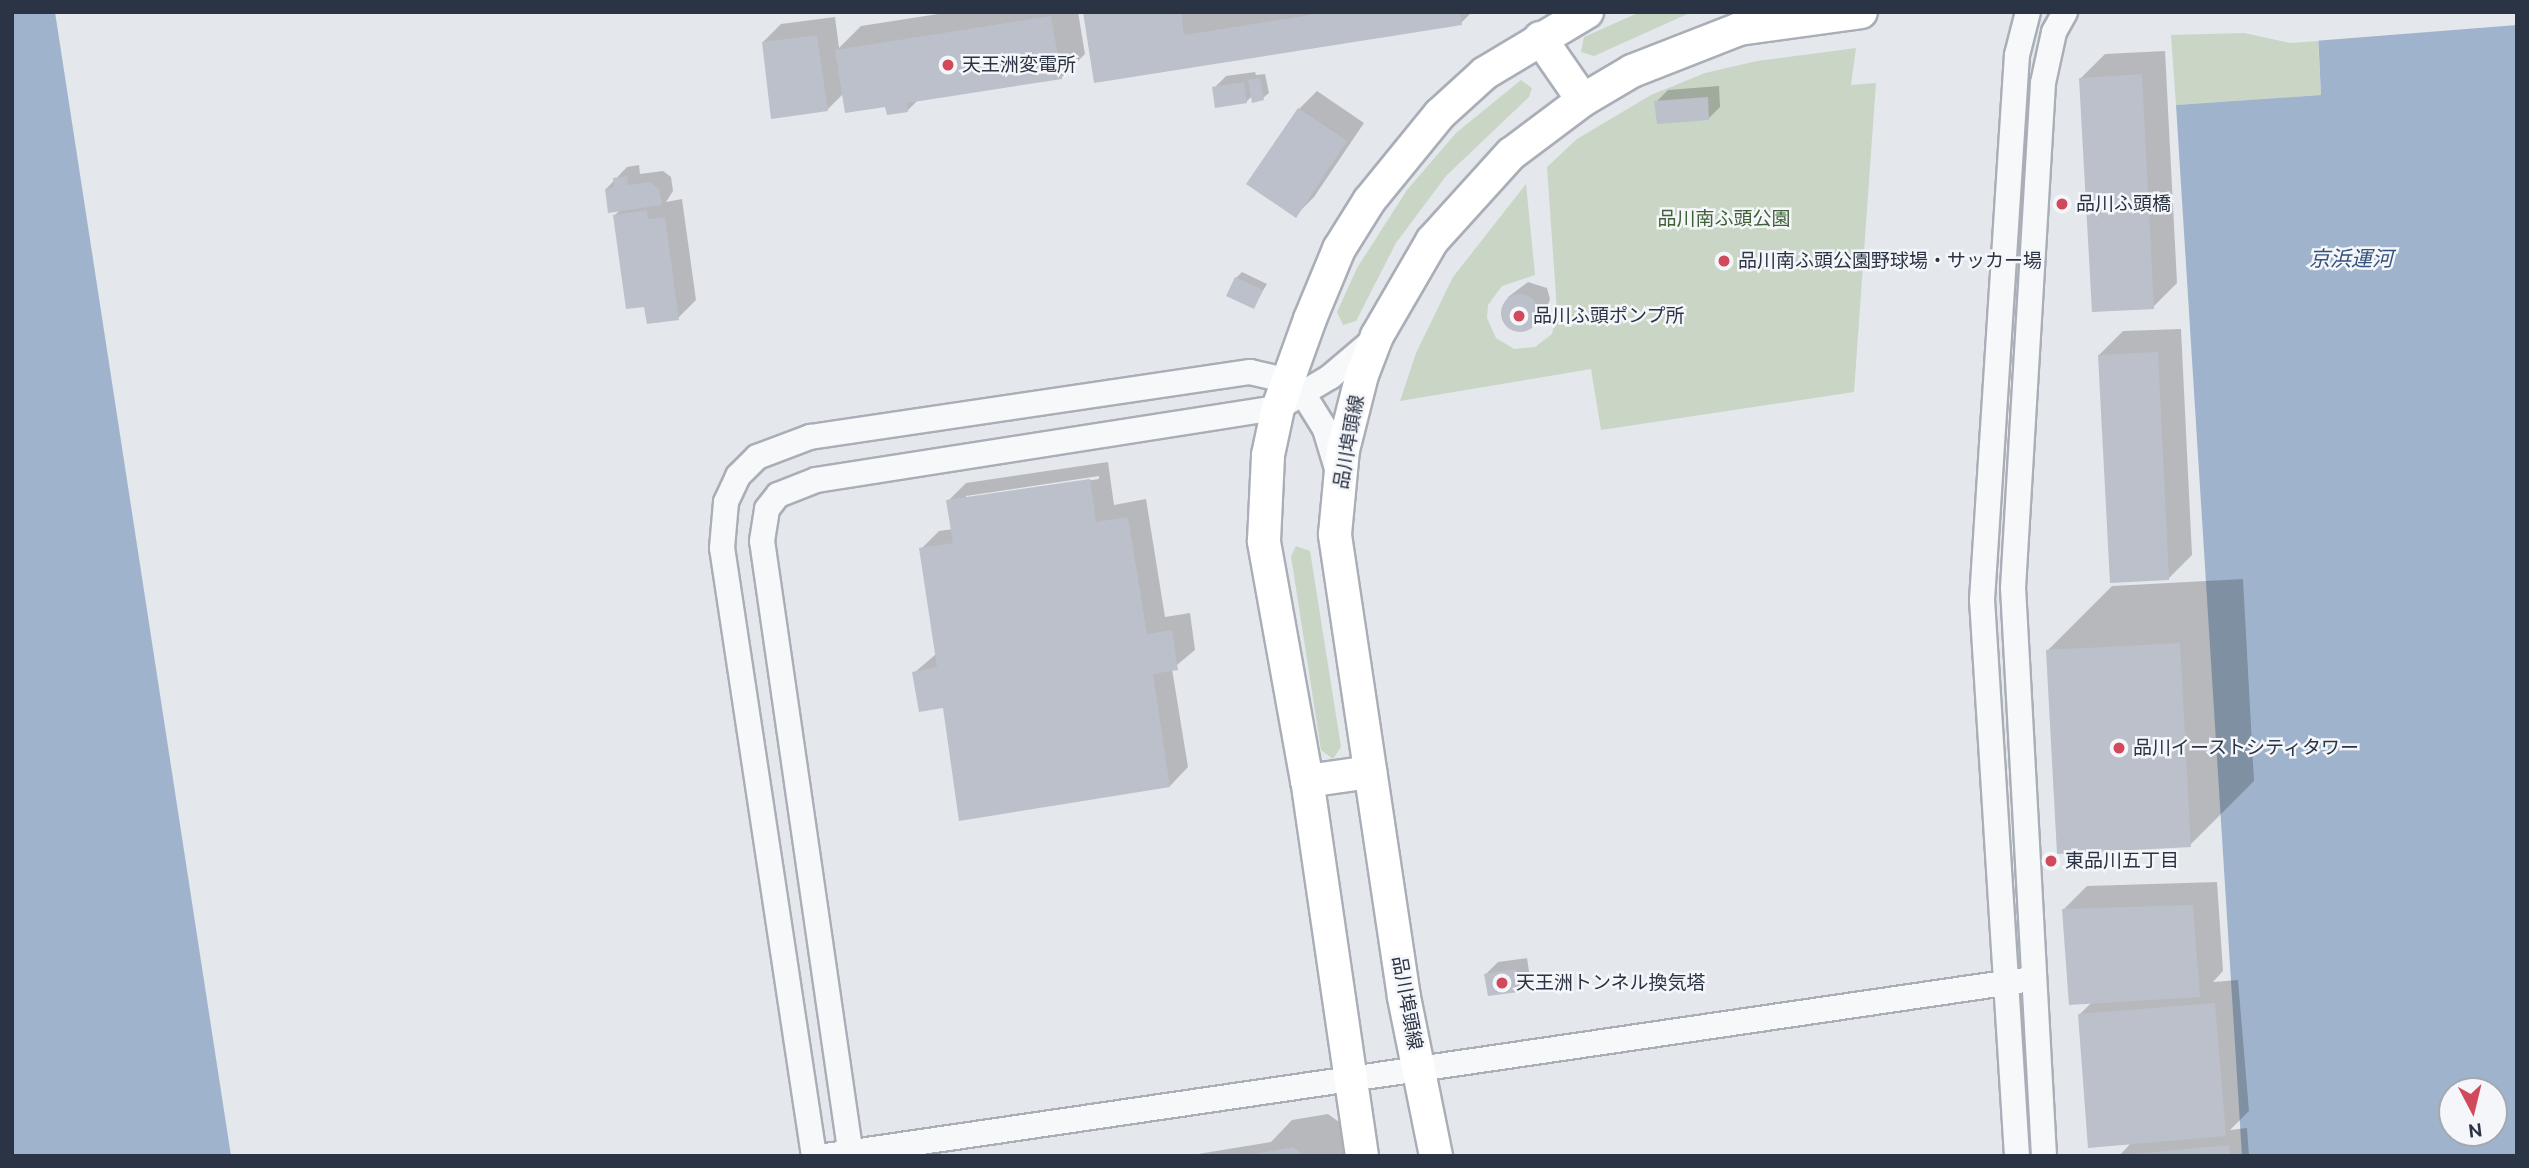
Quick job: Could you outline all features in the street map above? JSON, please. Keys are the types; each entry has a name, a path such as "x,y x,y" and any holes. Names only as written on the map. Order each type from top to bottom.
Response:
{"main road":[{"path":"1362,1156 1307,781 1264,541 1268,455 1339,249 1369,201 1440,114 1485,73 1587,12"},
{"name":"品川埠頭線","path":"1436,1156 1418,1068 1335,534 1339,490 1352,415 1377,336 1414,268 1464,201 1511,154 1583,100 1632,71 1739,29 1861,12"},
{"path":"1540,38 1583,100"},
{"path":"1307,781 1370,772"}],"street":[{"path":"2017,1156 1983,646 1983,563 2017,55 2028,12"},
{"path":"2044,1156 2032,979 2013,588 2043,83 2054,32 2065,12"},
{"path":"1377,336 1330,377 1289,394 816,480 778,495 767,509 762,541 843,1154 2032,979"},
{"path":"814,1156 722,548 726,502 738,476 757,457 780,444 821,435 1219,374 1250,372 1289,394 1329,439 1339,490"}],"green space":[{"path":"1640,12 1692,12 1594,56 1581,52 1584,37"},
{"path":"2244,33 2290,43 2318,41 2321,95 2176,105 2171,35"},
{"name":"品川南ふ頭公園野球場・サッカー場","path":"1856,48 1851,85 1876,83 1854,392 1601,430 1591,369 1400,401 1416,353 1453,277 1526,184 1535,275 1502,286 1488,305 1487,318 1496,338 1514,349 1535,347 1552,334 1557,311 1547,167 1577,139 1651,95 1705,73 1757,61"},
{"path":"1521,80 1532,88 1529,97 1446,176 1396,243 1356,321 1343,325 1337,312 1357,268 1407,190 1456,133"},
{"path":"1296,546 1310,551 1341,747 1333,759 1321,750 1291,556"}],"water":[{"path":"12,12 55,12 231,1156 12,1156"},
{"name":"京浜運河","path":"2317,12 2517,12 2517,1156 2242,1156 2176,105 2321,95"}],"pier":[{"path":"2313,12 2517,12 2517,25 2314,41"}],"building":[{"path":"1083,12 1181,12 1184,35 1329,12 1460,12 1462,25 1094,83"},
{"name":"天王洲変電所","path":"1051,16 1062,79 907,103 908,112 887,115 885,107 845,113 835,50"},
{"path":"817,35 828,111 771,119 762,42"},
{"path":"2142,74 2154,309 2092,312 2079,78"},
{"path":"1260,78 1264,100 1252,103 1248,80"},
{"path":"1244,82 1247,103 1215,108 1212,87"},
{"path":"1708,97 1709,120 1657,124 1654,101"},
{"path":"1298,108 1347,141 1296,218 1246,184"},
{"path":"627,176 628,185 650,182 659,189 662,205 608,213 605,189 614,187 613,178"},
{"path":"647,210 648,219 665,217 679,320 647,324 644,307 626,309 613,215"},
{"path":"1235,277 1263,290 1254,309 1226,296"},
{"name":"品川ふ頭ポンプ所","path":"1520,294 1533,300 1539,313 1533,326 1520,332 1507,326 1501,313 1507,300"},
{"path":"2158,352 2169,580 2110,583 2098,355"},
{"path":"1090,479 1096,522 1128,517 1147,634 1172,630 1178,670 1153,674 1170,787 959,821 943,708 919,712 912,672 937,667 919,548 953,543 946,500"},
{"name":"品川イーストシティタワー","path":"2180,643 2191,847 2057,854 2046,650"},
{"path":"2193,905 2200,997 2069,1005 2062,909"},
{"name":"天王洲トンネル換気塔","path":"1516,969 1519,992 1488,996 1484,974"},
{"path":"2215,1003 2226,1136 2088,1148 2078,1014"},
{"path":"2229,1145 2230,1156 2132,1156 2132,1154"},
{"path":"1293,1147 1305,1156 1254,1156 1254,1154"}],"place":[{"name":"天王洲変電所","path":"948,65"},
{"name":"品川ふ頭橋","path":"2062,204"},
{"name":"品川南ふ頭公園野球場・サッカー場","path":"1724,261"},
{"name":"品川ふ頭ポンプ所","path":"1519,316"},
{"name":"品川イーストシティタワー","path":"2119,748"},
{"name":"東品川五丁目","path":"2051,861"},
{"name":"天王洲トンネル換気塔","path":"1502,983"}],"park label":[{"name":"品川南ふ頭公園","path":"1724,219"}]}
